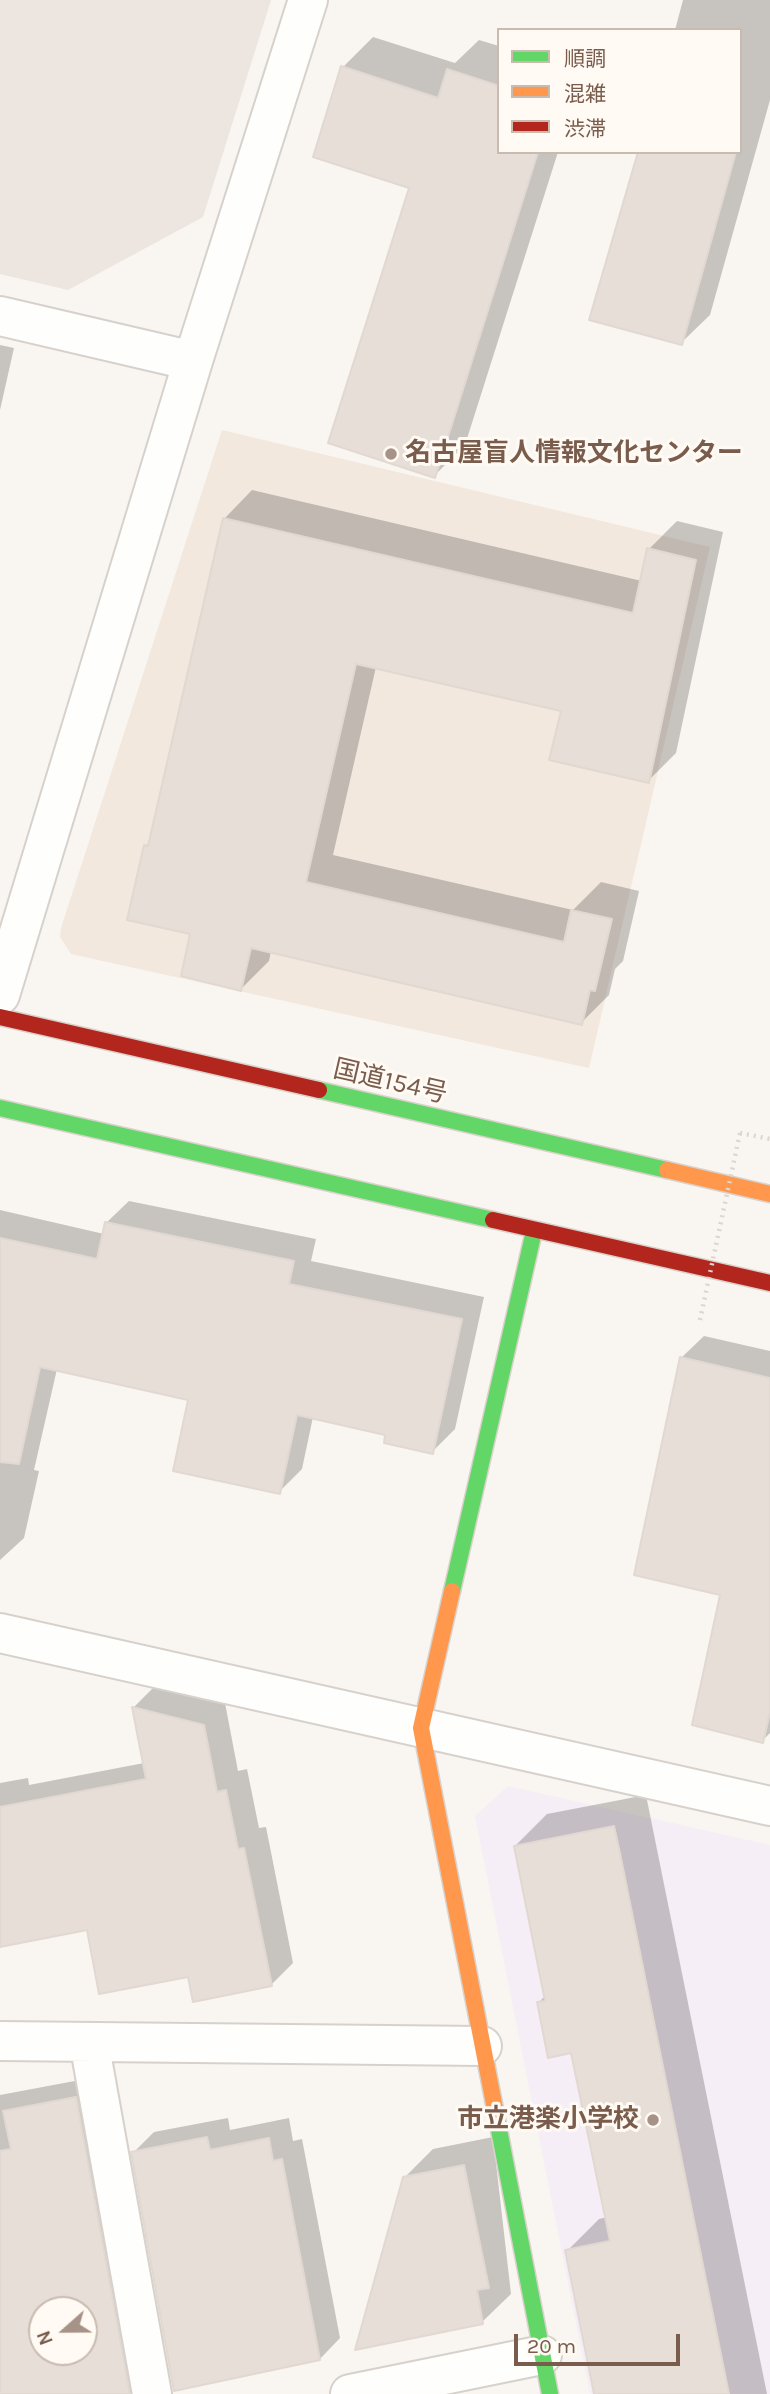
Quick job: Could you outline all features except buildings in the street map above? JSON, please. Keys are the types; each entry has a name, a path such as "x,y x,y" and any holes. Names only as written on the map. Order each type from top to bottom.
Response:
{"main road":[{"name":"国道154号","path":"0,1017 770,1194"},
{"path":"0,1108 770,1283"},
{"path":"534,1231 421,1728 550,2394"}],"street":[{"path":"0,995 193,361 308,0"},
{"path":"0,316 193,361"},
{"path":"0,1633 770,1807"},
{"path":"0,2041 482,2046"},
{"path":"89,2042 152,2394"},
{"path":"350,2394 542,2355"}],"path":[{"path":"700,1320 740,1133 770,1139"}],"shaded area":[{"path":"0,0 271,0 203,217 68,290 0,274"},
{"path":"222,430 710,547 589,1068 71,954 60,937"},
{"name":"市立港楽小学校","path":"508,1786 770,1845 770,2394 590,2394 475,1816"}],"traffic: fast":[{"path":"319,1090 667,1170"},
{"path":"0,1108 493,1220"},
{"path":"452,1591 534,1231"},
{"path":"495,2109 550,2394"}],"traffic: slow":[{"path":"667,1170 770,1194"},
{"path":"452,1591 421,1728 495,2109"}],"traffic: jam":[{"path":"0,1017 319,1090"},
{"path":"493,1220 770,1283"}],"place":[{"name":"名古屋盲人情報文化センター","path":"391,454"},
{"name":"市立港楽小学校","path":"653,2120"}]}
